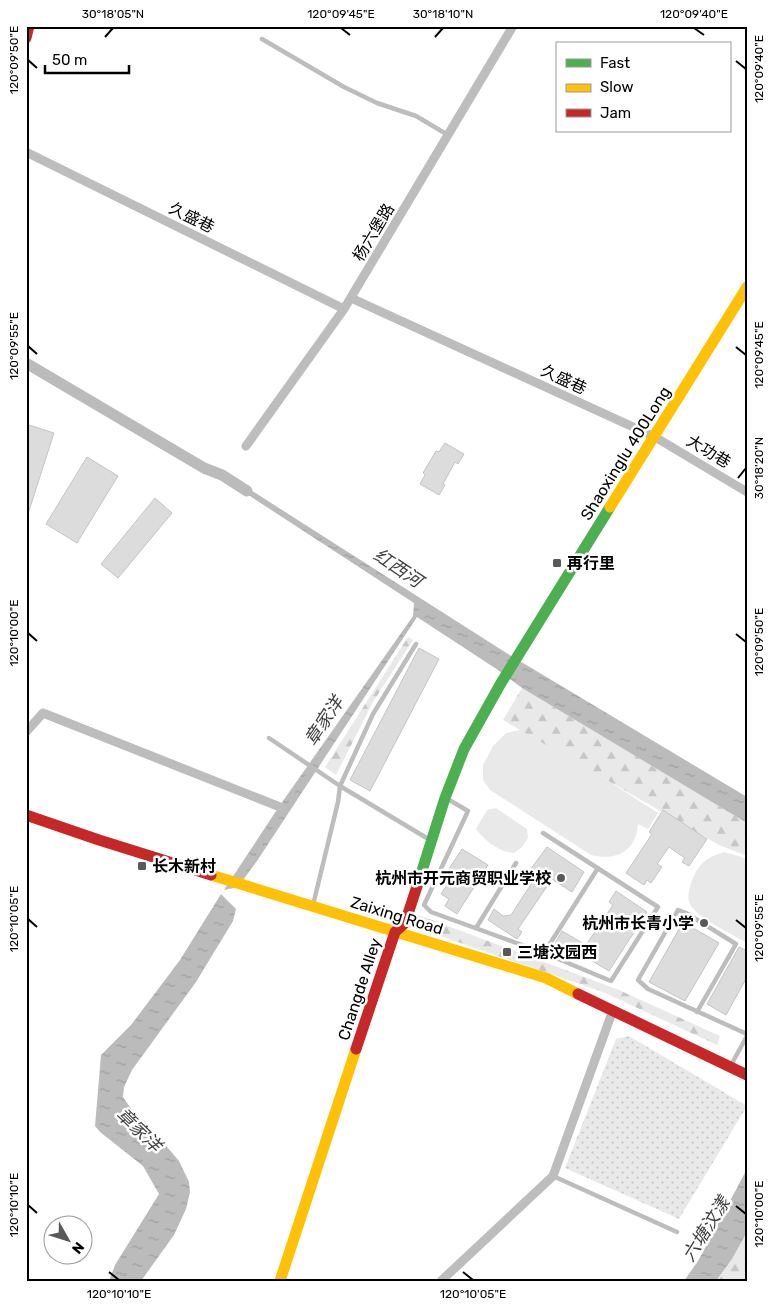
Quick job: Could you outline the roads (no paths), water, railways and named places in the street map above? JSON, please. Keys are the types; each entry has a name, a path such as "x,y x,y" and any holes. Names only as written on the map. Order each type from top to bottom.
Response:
{"street":[{"path":"26,38 29,26"},
{"name":"杨六堡路","path":"246,446 344,310 514,26"},
{"name":"久盛巷","path":"26,152 344,310"},
{"name":"Shaoxinglu 400Long","path":"530,636 747,287"},
{"name":"久盛巷","path":"351,298 655,437"},
{"name":"大功巷","path":"655,437 747,492"},
{"name":"Changde Alley","path":"283,1279 395,932 405,923 445,798 464,749 530,636"},
{"path":"26,732 44,713 280,807"},
{"name":"Zaixing Road","path":"26,815 99,840 546,978 747,1075"},
{"path":"441,1281 553,1176 613,1010"}],"lane":[{"path":"262,39 344,87 377,102 416,116 448,135"},
{"path":"313,907 338,802 340,786 373,714 416,644"},
{"path":"269,738 340,786 431,840"},
{"path":"445,798 468,811 424,905 431,912 544,953 611,981 658,907 543,833"},
{"path":"476,928 516,863"},
{"path":"544,953 598,868"},
{"path":"698,1012 736,944 678,910 638,980 648,989 698,1012 746,1038 730,1067"},
{"path":"553,1176 677,1232"}],"water":[{"path":"235,480 508,654 747,797 747,823 522,688 417,617 257,861 238,887 224,890 278,808 413,616 414,603 236,487"},
{"name":"章家洋","path":"221,894 236,909 233,921 196,982 132,1070 124,1087 123,1097 136,1116 145,1121 179,1161 189,1182 190,1192 186,1209 174,1235 141,1281 109,1281 115,1265 159,1194 143,1166 95,1126 101,1055 131,1025 180,960"},
{"path":"747,1169 747,1232 732,1259 716,1281 684,1281 698,1261"}],"waterway":[{"name":"红西河","path":"26,363 204,468 222,475 247,491"}],"place":[{"name":"再行里","path":"557,563"},
{"name":"长木新村","path":"142,866"},
{"name":"杭州市开元商贸职业学校","path":"561,878"},
{"name":"杭州市长青小学","path":"704,923"},
{"name":"三塘汶园西","path":"507,952"}],"water label":[{"name":"六塘汶漾","path":"706,1229"}]}
